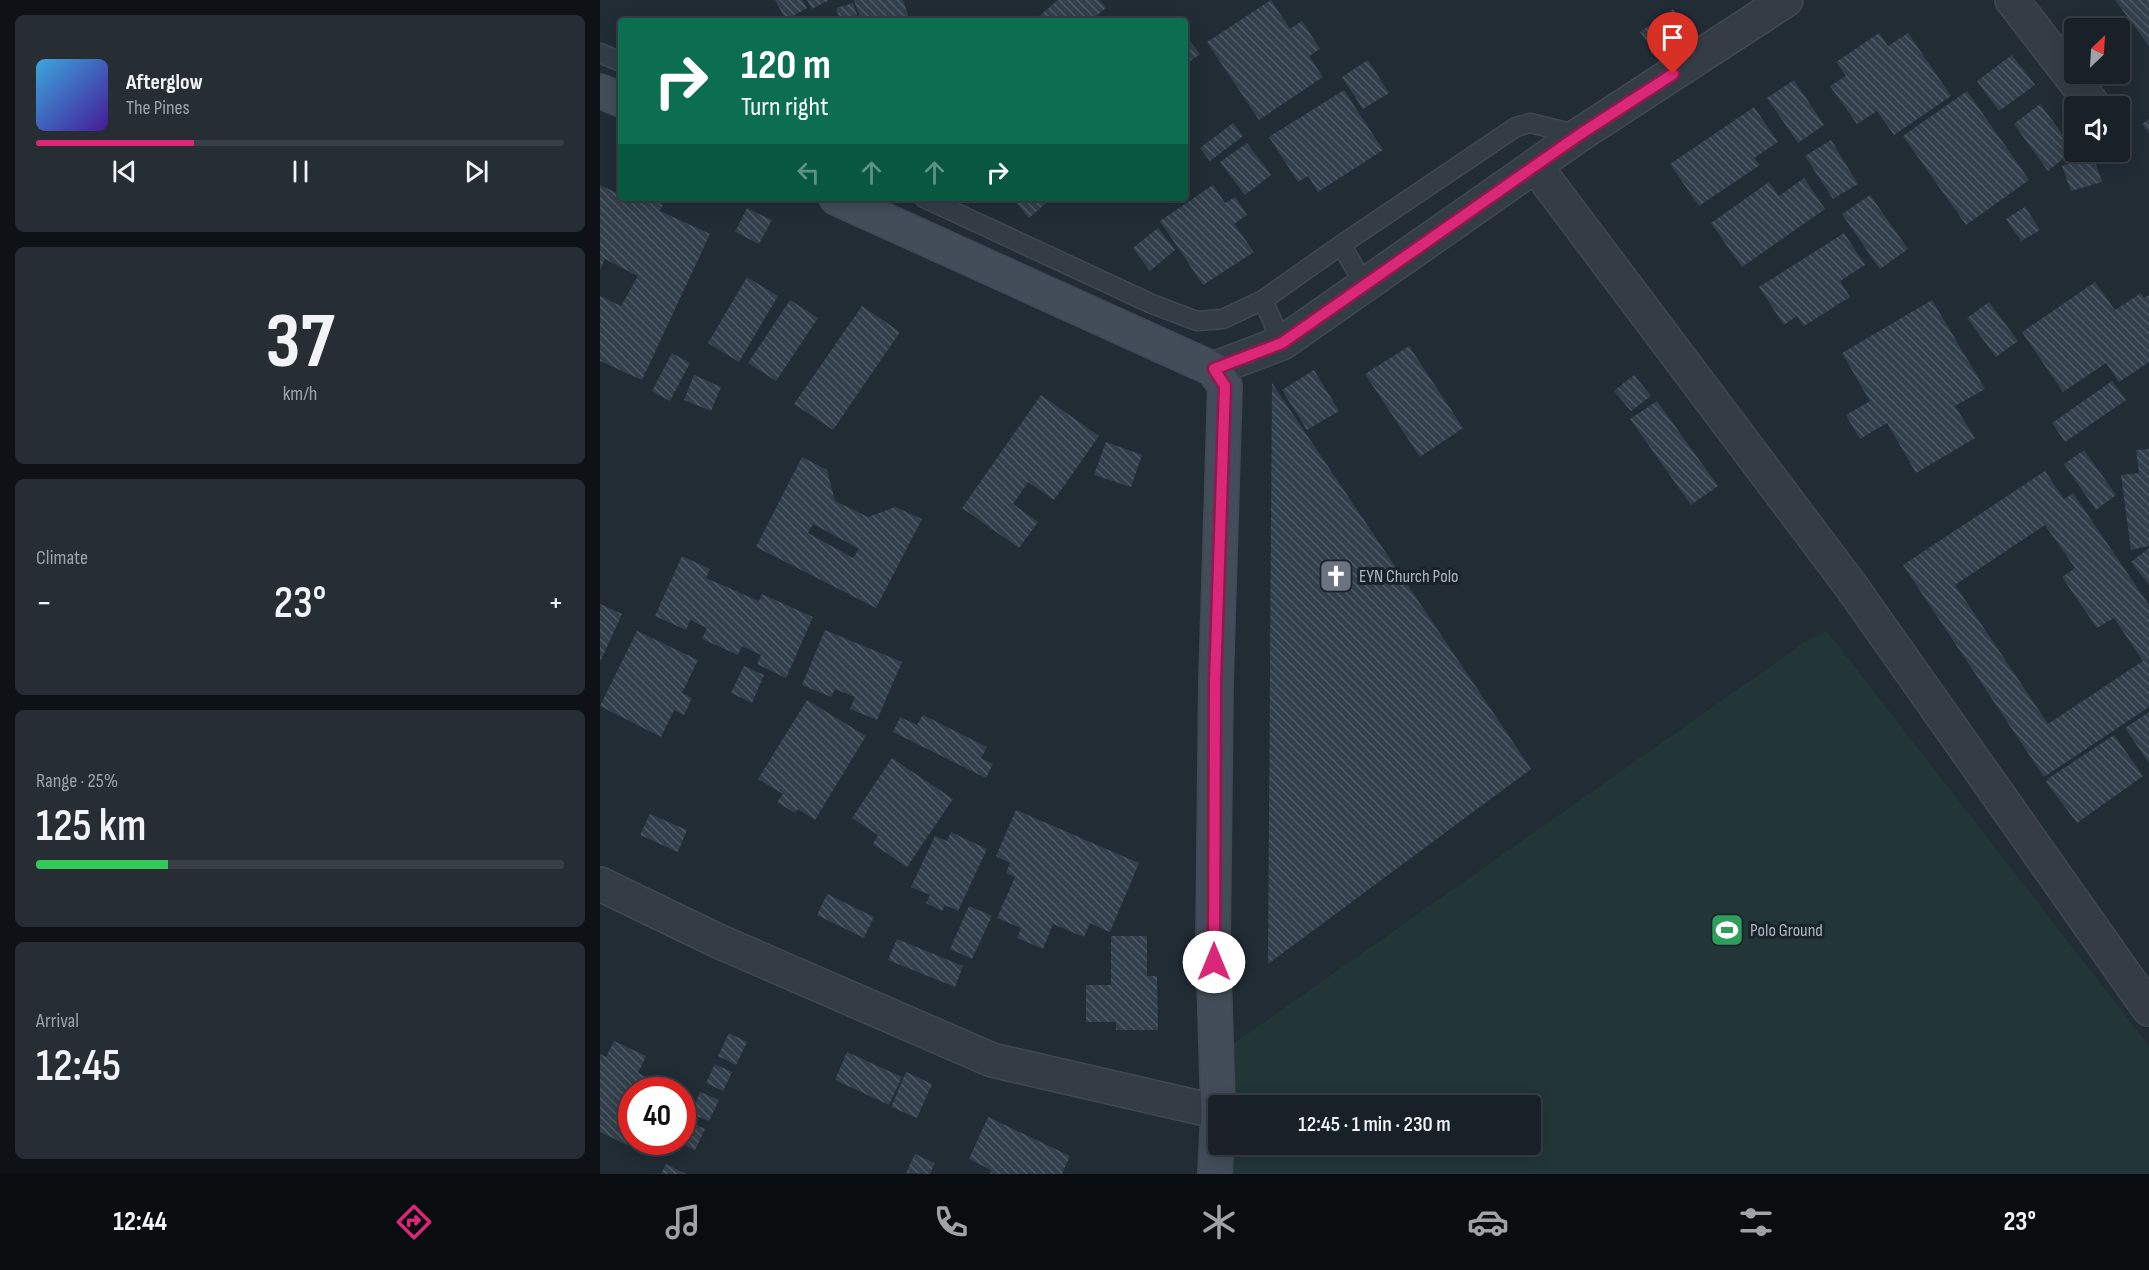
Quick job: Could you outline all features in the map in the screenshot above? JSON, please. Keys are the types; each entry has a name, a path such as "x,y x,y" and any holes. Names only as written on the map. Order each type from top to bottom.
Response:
{"street":[{"path":"1214,369 1282,343 1579,135 1786,0"},
{"path":"2012,0 2086,96"},
{"path":"600,91 618,99"},
{"path":"1536,167 1851,586 2149,1009"},
{"path":"843,201 1214,369 1225,386 1215,682 1213,942 1218,1095"},
{"path":"600,884 718,941 992,1060 1208,1110"}],"lane":[{"path":"600,52 618,61"},
{"path":"930,201 1152,304 1197,321 1223,319 1263,300 1516,127 1530,123 1579,135"},
{"path":"924,238 941,206"},
{"path":"1341,245 1365,285"},
{"path":"1263,300 1282,343"}],"green space":[{"name":"Polo Ground","path":"1827,631 2149,1046 2149,1174 1211,1174 1211,1155 1541,1155 1541,1095 1212,1095 1213,1058 1808,640"}],"building":[{"path":"775,0 802,0 807,8 790,18 785,18"},
{"path":"807,0 829,0 812,9"},
{"path":"854,0 903,0 909,18 860,18"},
{"path":"1058,0 1099,0 1106,8 1094,18 1038,17"},
{"path":"1271,0 1290,29 1302,21 1320,49 1309,56 1323,77 1259,120 1207,42"},
{"path":"2115,0 2149,0 2149,46 2130,18"},
{"path":"853,3 858,18 839,18 836,8"},
{"path":"1673,9 1686,28 1653,50 1640,32"},
{"path":"1879,33 1888,46 1908,33 1951,96 1894,135 1877,111 1857,124 1830,86 1846,76 1836,62"},
{"path":"1188,39 1200,54 1188,63"},
{"path":"2012,55 2035,85 1999,111 1977,81"},
{"path":"1368,60 1389,93 1363,109 1342,77"},
{"path":"1794,80 1824,125 1798,143 1767,98"},
{"path":"1344,90 1383,150 1318,192 1308,176 1298,182 1269,137"},
{"path":"1967,91 2029,180 1966,225 1903,136"},
{"path":"2040,104 2064,136 2064,158 2048,171 2014,124"},
{"path":"1754,107 1778,142 1754,158 1760,165 1699,206 1670,164"},
{"path":"2149,119 2149,133 2142,124"},
{"path":"1233,123 1243,136 1210,161 1200,148"},
{"path":"1831,140 1858,184 1833,199 1805,156"},
{"path":"1247,143 1271,175 1245,195 1220,162"},
{"path":"2074,162 2095,162 2102,182 2071,191 2062,166"},
{"path":"1804,178 1825,209 1742,267 1711,223 1769,182 1779,196"},
{"path":"600,185 618,194 618,201 654,201 663,205 660,211 710,234 642,380 600,361 600,296 621,306 638,276 605,259 600,270"},
{"path":"1213,185 1225,203 1235,197 1247,215 1234,224 1254,252 1203,285 1160,221"},
{"path":"1870,195 1908,249 1880,269 1842,214"},
{"path":"1015,201 1049,201 1029,218"},
{"path":"2025,207 2040,230 2021,241 2006,219"},
{"path":"747,208 772,220 759,244 735,232"},
{"path":"1158,228 1175,250 1150,271 1133,248"},
{"path":"1844,233 1865,265 1840,281 1850,297 1804,326 1797,316 1784,325 1759,287"},
{"path":"747,277 778,296 739,362 708,343"},
{"path":"2095,282 2115,310 2141,293 2144,298 2149,295 2149,362 2119,382 2106,363 2063,392 2022,332"},
{"path":"790,300 818,318 776,381 748,363"},
{"path":"1932,300 1985,389 1955,406 1975,438 1916,473 1887,423 1860,439 1846,415 1870,401 1842,353"},
{"path":"1989,302 2018,341 1996,357 1967,318"},
{"path":"862,306 900,332 833,430 794,404"},
{"path":"1409,346 1463,428 1420,457 1365,374"},
{"path":"672,353 690,363 670,401 652,391"},
{"path":"1314,370 1339,411 1307,430 1282,390"},
{"path":"694,375 721,387 711,411 684,400"},
{"path":"1634,375 1651,396 1631,411 1614,391"},
{"path":"2112,381 2126,400 2065,442 2052,423"},
{"name":"EYN Church Polo","path":"1272,383 1531,769 1268,964"},
{"path":"1041,395 1099,436 1054,500 1028,482 1013,504 1038,522 1019,548 962,508"},
{"path":"1657,401 1718,486 1691,505 1630,419"},
{"path":"1106,442 1142,455 1131,487 1094,475"},
{"path":"2149,449 2149,546 2131,550 2121,475 2139,473 2136,450"},
{"path":"2084,450 2116,495 2096,510 2064,464"},
{"path":"802,457 827,470 835,501 868,517 895,507 922,519 876,608 756,547","holes":["813,524 859,549 853,558 808,533"]},
{"path":"2045,471 2064,499 2073,493 2149,605 2149,707 2044,777 1903,565","holes":["2045,525 2075,568 2062,577 2097,628 2114,618 2143,661 2048,724 1955,585"]},
{"path":"2149,548 2149,585 2131,562"},
{"path":"682,556 710,569 706,578 759,601 762,594 813,617 786,678 757,664 761,655 742,646 738,655 702,639 707,628 690,620 686,630 655,616"},
{"path":"600,604 622,614 600,662"},
{"path":"825,630 902,662 877,720 850,709 855,697 835,689 831,697 802,685"},
{"path":"637,631 698,660 682,693 692,698 684,715 674,710 661,737 600,706"},
{"path":"744,666 764,675 752,703 731,693"},
{"path":"807,700 866,736 815,820 798,809 795,813 777,802 783,794 758,779"},
{"path":"2149,712 2149,763 2125,728"},
{"path":"923,715 987,747 981,758 993,764 986,778 893,732 900,717 917,725"},
{"path":"2114,735 2143,776 2077,823 2046,782"},
{"path":"892,758 953,799 907,867 873,844 878,835 852,818"},
{"path":"1016,810 1139,863 1110,932 1090,923 1084,937 1053,924 1043,949 1017,938 1021,928 997,918 1015,877 1006,873 1010,863 996,856"},
{"path":"650,814 687,830 678,852 640,835"},
{"path":"951,832 987,849 958,911 945,905 942,911 926,903 930,895 911,887 935,836 947,841"},
{"path":"827,894 874,917 864,938 817,915"},
{"path":"969,906 992,916 972,959 950,949"},
{"path":"1111,936 1147,936 1147,976 1157,976 1158,1030 1116,1030 1116,1022 1086,1022 1086,985 1111,985"},
{"path":"897,939 963,966 955,987 888,960"},
{"path":"729,1033 747,1042 736,1065 718,1056"},
{"path":"614,1041 646,1056 638,1073 647,1077 618,1077 618,1141 600,1132 600,1054 606,1057"},
{"path":"847,1052 902,1077 889,1105 835,1080"},
{"path":"715,1064 732,1072 723,1091 706,1083"},
{"path":"906,1072 932,1084 917,1118 891,1107"},
{"path":"700,1092 719,1100 709,1121 696,1116 696,1102"},
{"path":"988,1117 1070,1156 1062,1174 990,1174 991,1170 969,1159"},
{"path":"696,1125 705,1129 696,1148"},
{"path":"915,1154 935,1163 930,1174 906,1173"},
{"path":"666,1164 686,1174 661,1174"}],"place":[{"name":"EYN Church Polo","path":"1336,576"},
{"name":"Polo Ground","path":"1727,930"}],"route":[{"path":"1214,962 1215,682 1225,411 1225,386 1214,369 1282,343 1579,135 1673,74"}]}
